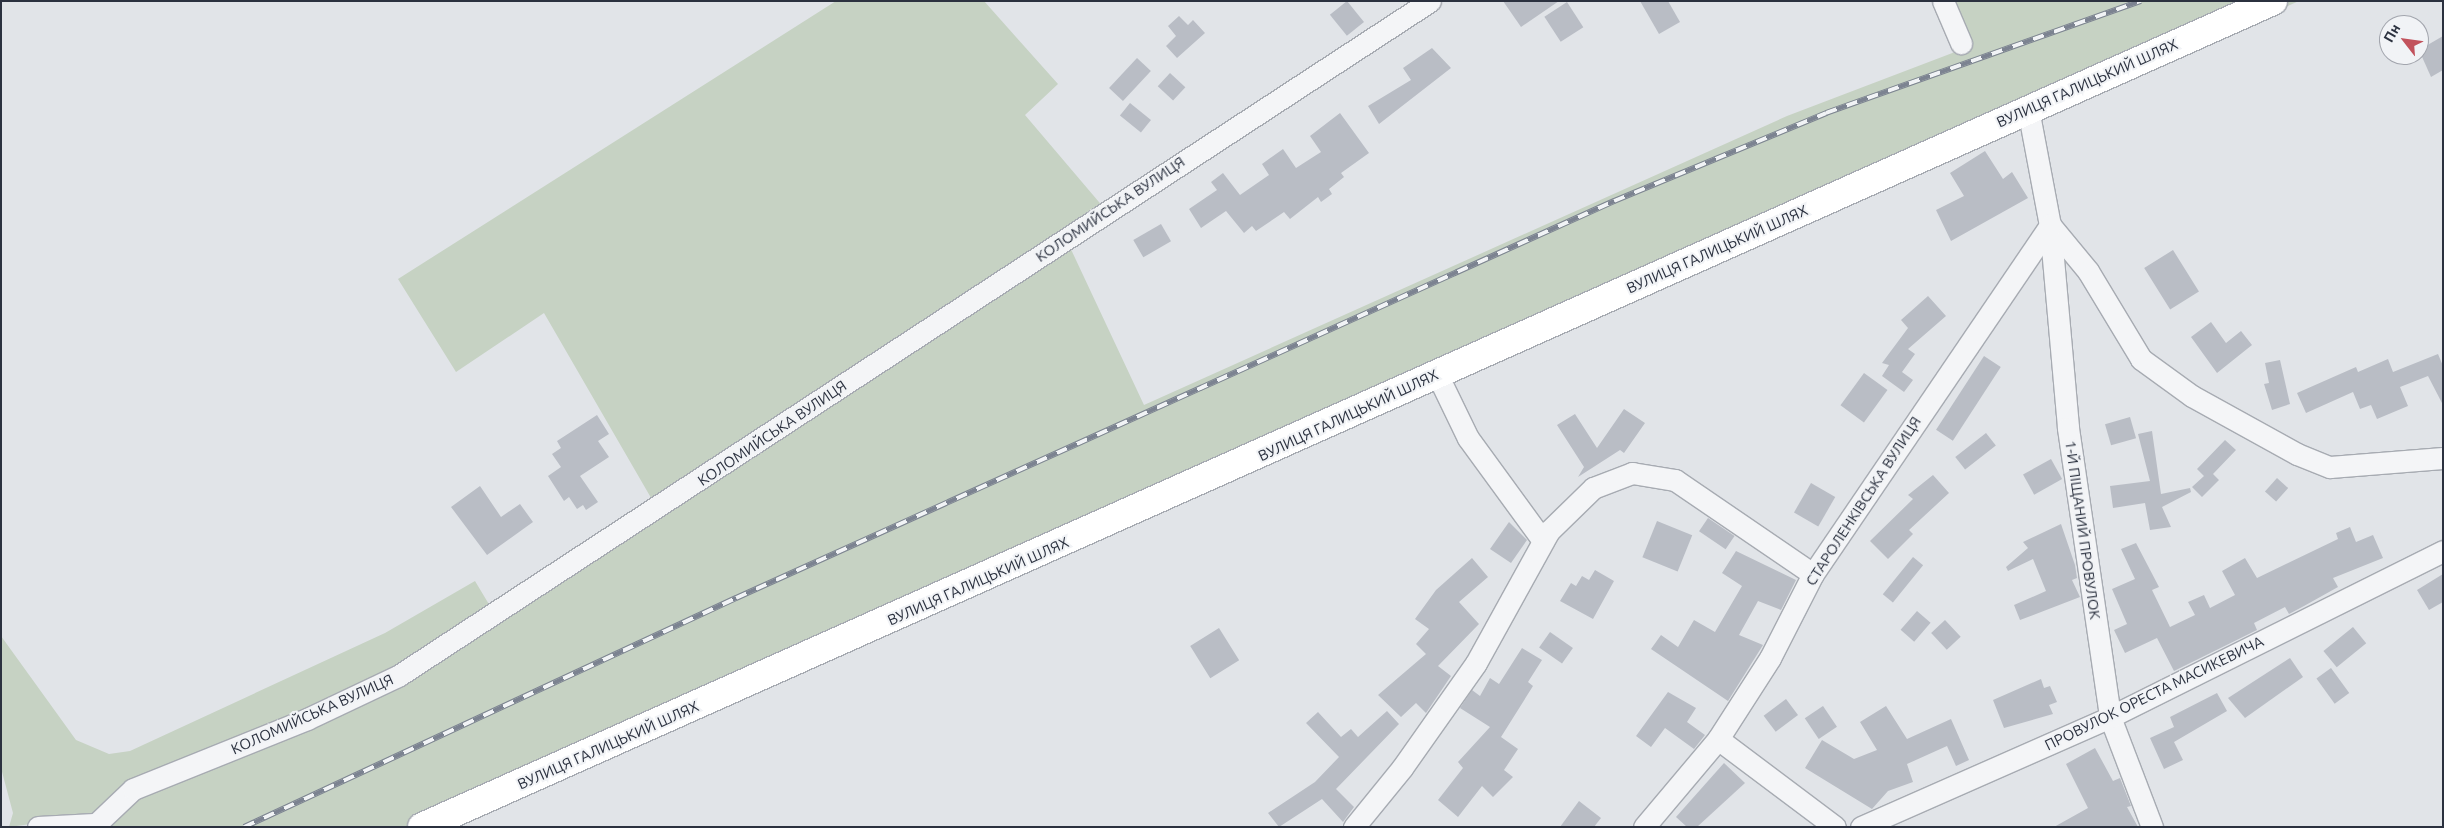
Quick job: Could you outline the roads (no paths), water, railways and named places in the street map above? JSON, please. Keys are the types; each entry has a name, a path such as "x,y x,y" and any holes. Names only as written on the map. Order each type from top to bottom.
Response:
{"highway":[{"name":"ВУЛИЦЯ ГАЛИЦЬКИЙ ШЛЯХ","path":"422,827 2273,1"}],"street":[{"name":"КОЛОМИЙСЬКА ВУЛИЦЯ","path":"38,827 94,825 141,785 307,719 398,676 1430,1"},
{"path":"1943,1 1961,43"},
{"name":"1-Й ПІЩАНИЙ ПРОВУЛОК","path":"2028,109 2050,225 2068,428 2110,717 2152,827"},
{"path":"2050,225 2088,271 2141,359 2192,396 2297,454 2330,466 2443,458"},
{"name":"СТАРОЛЕНКІВСЬКА ВУЛИЦЯ","path":"1644,827 1718,739 1770,658 1812,574 2050,225"},
{"path":"1437,374 1468,438 1543,541"},
{"path":"1354,827 1402,768 1476,663 1543,541 1575,501 1593,488 1632,473 1653,473 1675,480 1812,574"},
{"name":"ПРОВУЛОК ОРЕСТА МАСИКЕВИЧА","path":"1861,827 2110,717 2443,551"},
{"path":"1718,739 1835,827"}],"railway":[{"path":"244,827 736,598 1614,201 1826,113 2141,1"}]}
